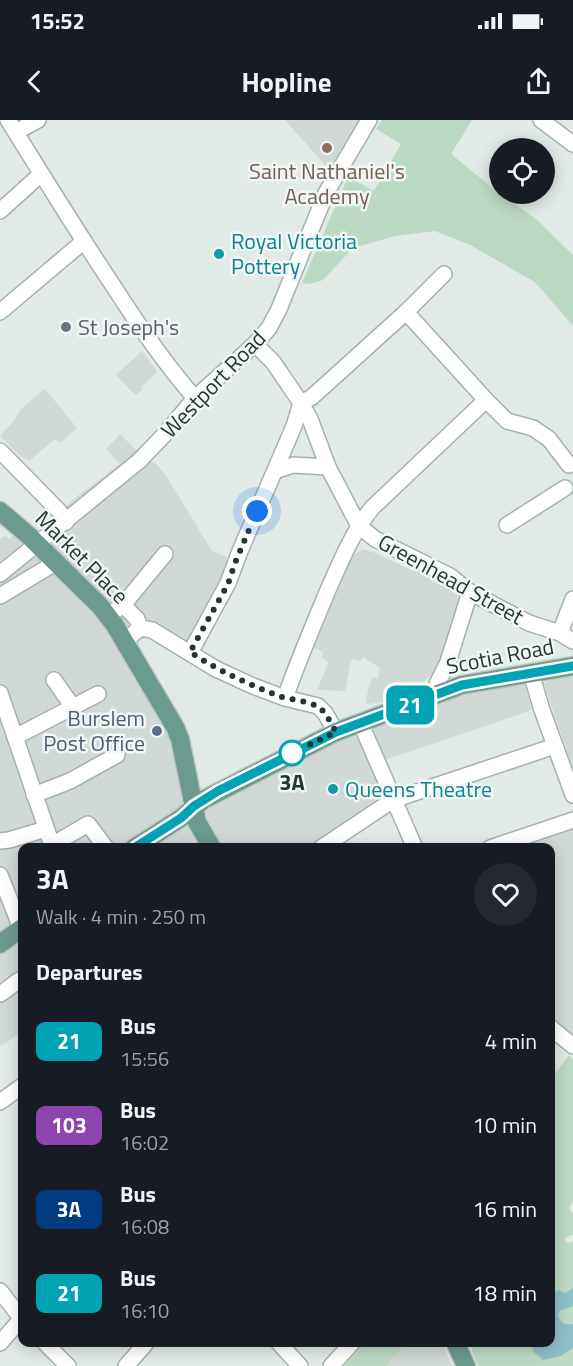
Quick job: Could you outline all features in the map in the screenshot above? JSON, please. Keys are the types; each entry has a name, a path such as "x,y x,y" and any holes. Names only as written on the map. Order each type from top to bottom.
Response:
{"main road":[{"name":"Market Place","path":"0,511 38,545 108,616 125,641 178,733 197,822 209,843"},
{"name":"Scotia Road","path":"142,843 218,791 360,722 462,685 573,666"},
{"path":"0,944 18,931"},
{"path":"457,1347 466,1366"}],"street":[{"path":"38,120 12,126 84,241 168,367 195,398"},
{"name":"Westport Road","path":"0,574 139,461 195,398 255,344 269,328 326,194 369,120"},
{"path":"541,120 573,144"},
{"path":"0,211 41,174"},
{"path":"0,312 84,241"},
{"path":"190,652 241,556 301,403 312,397 406,312 444,274"},
{"path":"406,312 507,421 533,428 549,439 571,464 563,471 561,477 569,491 507,525"},
{"name":"Greenhead Street","path":"255,344 273,363 301,403 310,419 328,467 359,526 375,539 450,576 470,592 529,623 566,637"},
{"path":"285,698 311,628 349,543 359,526 372,508 486,400"},
{"path":"0,451 59,511 66,522"},
{"path":"275,471 293,465 328,467"},
{"path":"108,616 123,605 165,554"},
{"path":"0,596 56,563"},
{"path":"438,694 437,684 448,662 470,592"},
{"path":"566,637 572,596"},
{"path":"123,605 137,619 140,628"},
{"name":"Market Place","path":"125,641 140,628 152,630 216,669 285,698 318,706 336,732"},
{"path":"531,673 573,795"},
{"path":"54,680 73,707"},
{"path":"0,693 52,843"},
{"path":"15,738 98,694"},
{"path":"360,722 413,843"},
{"path":"331,843 393,800 555,746"},
{"path":"36,801 117,755"},
{"path":"505,843 573,820"},
{"path":"58,843 88,824 102,843"},
{"path":"0,841 46,830"},
{"path":"0,876 18,919"},
{"path":"0,994 18,981"},
{"path":"555,1031 573,1046"},
{"path":"0,1102 18,1089"},
{"path":"0,1291 18,1314"},
{"path":"0,1342 18,1323"},
{"path":"54,1347 68,1366"},
{"path":"126,1366 143,1347"},
{"path":"283,1347 300,1366"},
{"path":"331,1366 348,1347"}],"shaded area":[{"name":"Saint Nathaniel's Academy","path":"285,120 359,120 331,172"},
{"path":"142,351 157,372 141,387 142,389 136,396 116,375"},
{"path":"45,389 77,428 60,443 55,439 29,461 21,457 0,436 22,408"},
{"path":"120,434 135,449 156,464 165,474 212,551 229,558 188,656 149,636 139,641 140,658 199,806 357,727 390,800 338,843 18,843 18,1035 0,1046 0,539 5,536 9,539 16,534 40,534 71,501 120,464 106,449"},
{"path":"361,550 369,550 413,571 416,565 461,591 461,601 438,670 409,693 389,701 369,704 365,703 372,677 378,678 380,668 363,657 361,661 353,659 345,691 317,690 329,662 322,658 323,652 313,647 353,556"},
{"path":"573,676 573,769 544,684"},
{"path":"524,682 532,710 385,760 370,728 449,699"},
{"path":"573,820 573,1046 555,1030 555,843 505,843"},
{"path":"401,1347 444,1347 452,1366 386,1366"}],"green space":[{"path":"382,120 472,120 451,154 489,185 489,204 514,204 536,219 573,255 573,326 535,282 470,245 435,231 395,236 353,248 323,280 310,284 302,283 348,177 374,191 401,144 376,129"},
{"path":"569,1055 573,1059 573,1201 569,1209 573,1213 573,1235 564,1238 567,1243 573,1241 573,1366 478,1366 471,1349 474,1347 555,1347 555,1074"},
{"path":"361,1347 402,1347 386,1366 344,1366"}],"water":[{"path":"573,1288 573,1306 561,1310 558,1314 563,1323 573,1324 573,1348 561,1356 543,1360 533,1351 532,1347 555,1347 555,1292 559,1290 565,1293"}],"bus line":[{"name":"21","path":"142,843 218,791 303,747 360,722 462,685 573,666"}],"place":[{"name":"Saint Nathaniel's Academy","path":"327,148"},
{"name":"Royal Victoria Pottery","path":"219,254"},
{"name":"St Joseph's","path":"66,327"},
{"name":"Burslem Post Office","path":"157,731"},
{"name":"3A","path":"292,753"},
{"name":"Queens Theatre","path":"333,789"}],"route":[{"path":"257,511 228,584 210,620 190,652 216,669 253,686 285,698 318,706 336,732 286,756 292,753"}]}
